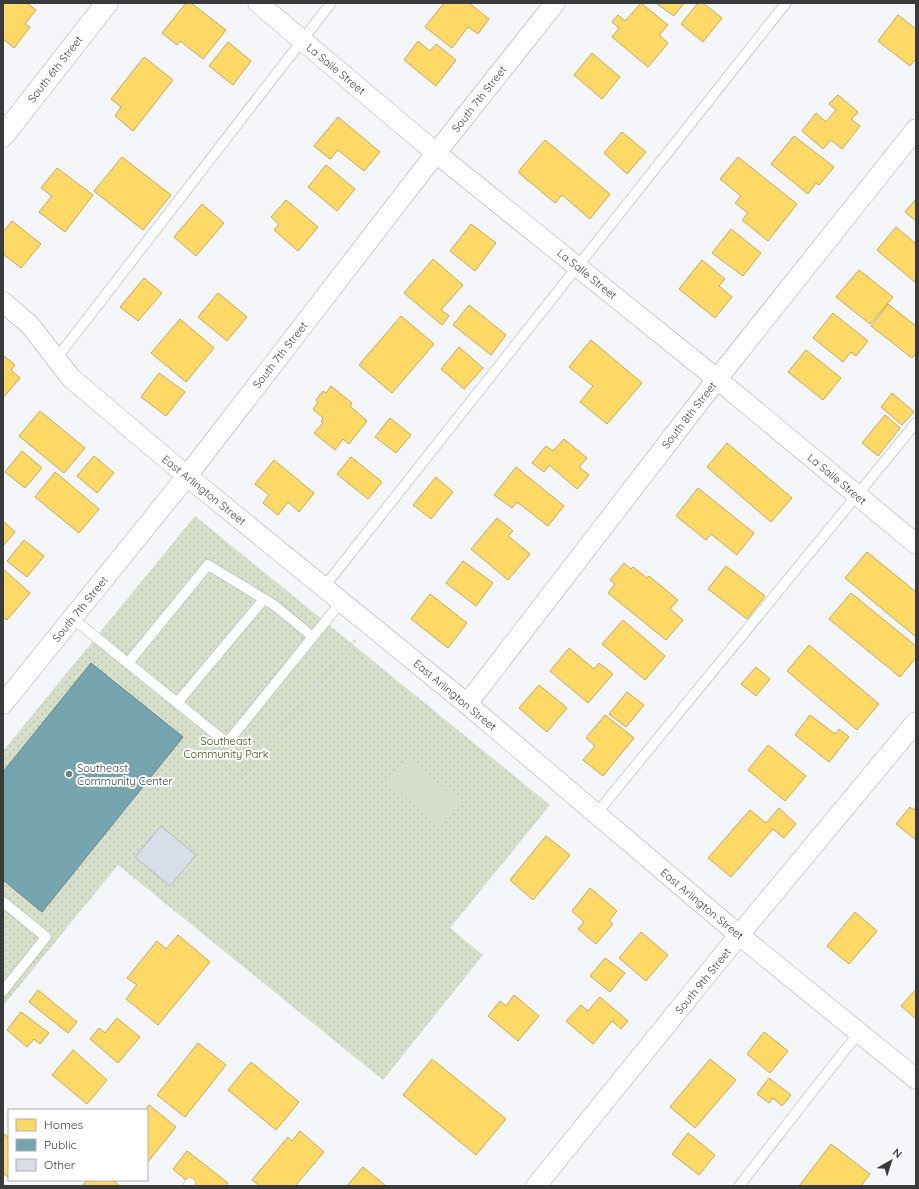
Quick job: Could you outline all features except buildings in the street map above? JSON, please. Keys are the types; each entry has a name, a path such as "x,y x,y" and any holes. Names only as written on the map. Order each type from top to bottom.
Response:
{"street":[{"name":"South 6th Street","path":"3,136 108,3"},
{"name":"La Salle Street","path":"258,3 436,153 717,379 916,544"},
{"name":"South 7th Street","path":"3,704 187,476 436,153 555,3"},
{"name":"South 8th Street","path":"467,704 717,379 916,129"},
{"name":"East Arlington Street","path":"3,302 30,326 71,378 187,476 467,704 739,936 916,1079"},
{"name":"South 9th Street","path":"536,1186 739,936 916,722"}],"lane":[{"path":"56,359 331,3"},
{"path":"324,587 786,3"},
{"path":"596,814 858,496 916,423"},
{"path":"128,663 208,565 264,599 313,637"},
{"path":"177,703 264,599"},
{"path":"72,618 227,743 341,602"},
{"path":"3,902 46,937 3,991"},
{"path":"739,1186 798,1111 811,1091 859,1033"}],"path":[{"path":"210,753 240,778 368,624"}],"green space":[{"name":"Southeast Community Park","path":"195,516 550,805 450,928 483,955 383,1080 118,865 3,1006 3,751"},
{"path":"408,758 460,801 440,825 388,783"}],"place":[{"name":"Southeast Community Center","path":"69,774"}]}
